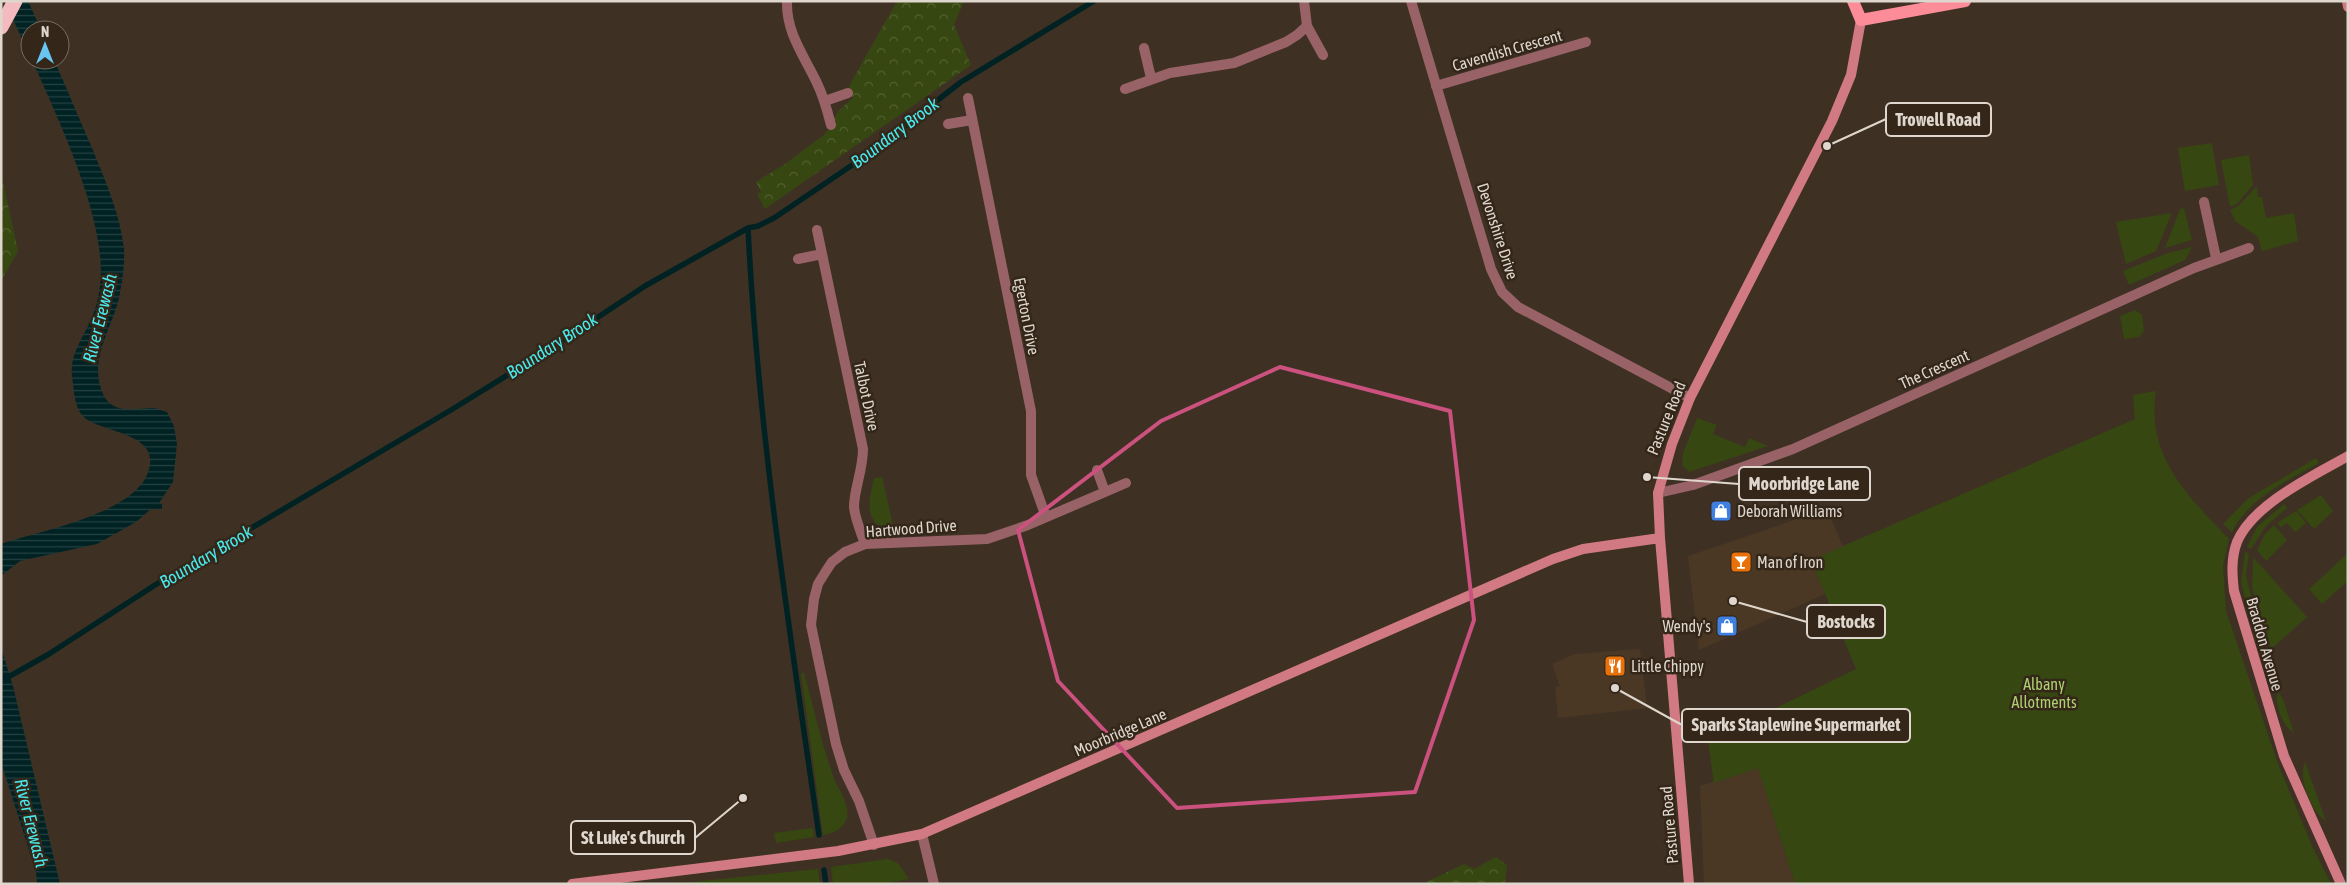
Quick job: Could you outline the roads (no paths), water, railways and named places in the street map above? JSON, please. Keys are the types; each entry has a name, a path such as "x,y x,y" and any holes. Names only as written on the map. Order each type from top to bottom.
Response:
{"highway":[{"path":"1,27 15,1"}],"main road":[{"path":"1853,1 1861,20 1965,1"}],"street":[{"path":"787,1 796,46 825,101 831,125"},
{"path":"1304,1 1307,26 1323,55"},
{"name":"Devonshire Drive","path":"1411,1 1492,269 1502,292 1518,307 1690,398"},
{"path":"2347,1 2348,7"},
{"name":"Pasture Road","path":"1689,884 1689,860 1660,538 1658,493 1665,464 1690,398 1832,121 1851,75 1861,20"},
{"path":"1125,89 1151,78 1170,73 1234,63 1286,42 1307,26"},
{"name":"Cavendish Crescent","path":"1436,86 1586,42"},
{"path":"1144,48 1151,78"},
{"path":"825,101 848,93"},
{"name":"Egerton Drive","path":"968,98 1031,411 1031,476 1046,517"},
{"path":"948,124 972,120"},
{"path":"2204,202 2216,258"},
{"name":"Talbot Drive","path":"817,230 863,449 862,466 854,504 865,544"},
{"name":"The Crescent","path":"1658,493 1693,485 1794,449 2216,258 2249,248"},
{"path":"798,259 822,254"},
{"name":"Braddon Avenue","path":"2341,884 2284,756 2234,591 2232,565 2237,542 2244,528 2259,512 2348,456"},
{"path":"1097,470 1105,492"},
{"name":"Hartwood Drive","path":"874,845 859,801 844,770 836,744 811,625 816,591 832,562 845,552 865,544 987,539 1008,533 1126,483"},
{"name":"Moorbridge Lane","path":"572,884 874,845 922,834 1553,559 1583,549 1660,538"},
{"path":"922,834 934,884"}],"water":[{"path":"5,1 28,1 37,20 20,20 20,35"},
{"name":"River Erewash","path":"37,70 58,70 107,185 116,210 122,236 124,249 123,274 119,298 99,359 99,383 104,396 114,406 126,409 153,408 167,412 174,426 177,444 173,482 159,503 162,504 162,509 151,509 136,522 97,544 20,561 1,576 1,544 81,520 121,502 136,490 146,477 150,462 148,451 141,443 85,418 81,414 75,398 72,376 73,359 97,302 100,286 100,260 89,202 55,111"},
{"name":"River Erewash","path":"1,648 13,686 60,884 37,884 36,872 1,762"}],"waterway":[{"name":"Boundary Brook","path":"1,681 49,654 155,585 451,410 553,347 645,286 748,228 758,226 774,218 867,155 961,82 1094,1"},
{"path":"748,228 759,380 767,456 786,608 819,835"},
{"path":"824,870 826,884"}],"place":[{"name":"Trowell Road","path":"1827,146"},
{"name":"Moorbridge Lane","path":"1647,477"},
{"name":"Deborah Williams","path":"1721,511"},
{"name":"Man of Iron","path":"1741,562"},
{"name":"Bostocks","path":"1733,601"},
{"name":"Wendy's","path":"1727,626"},
{"name":"Little Chippy","path":"1615,666"},
{"name":"Sparks Staplewine Supermarket","path":"1615,688"},
{"name":"St Luke's Church","path":"743,798"}],"park label":[{"name":"Albany Allotments","path":"2044,693"}]}
